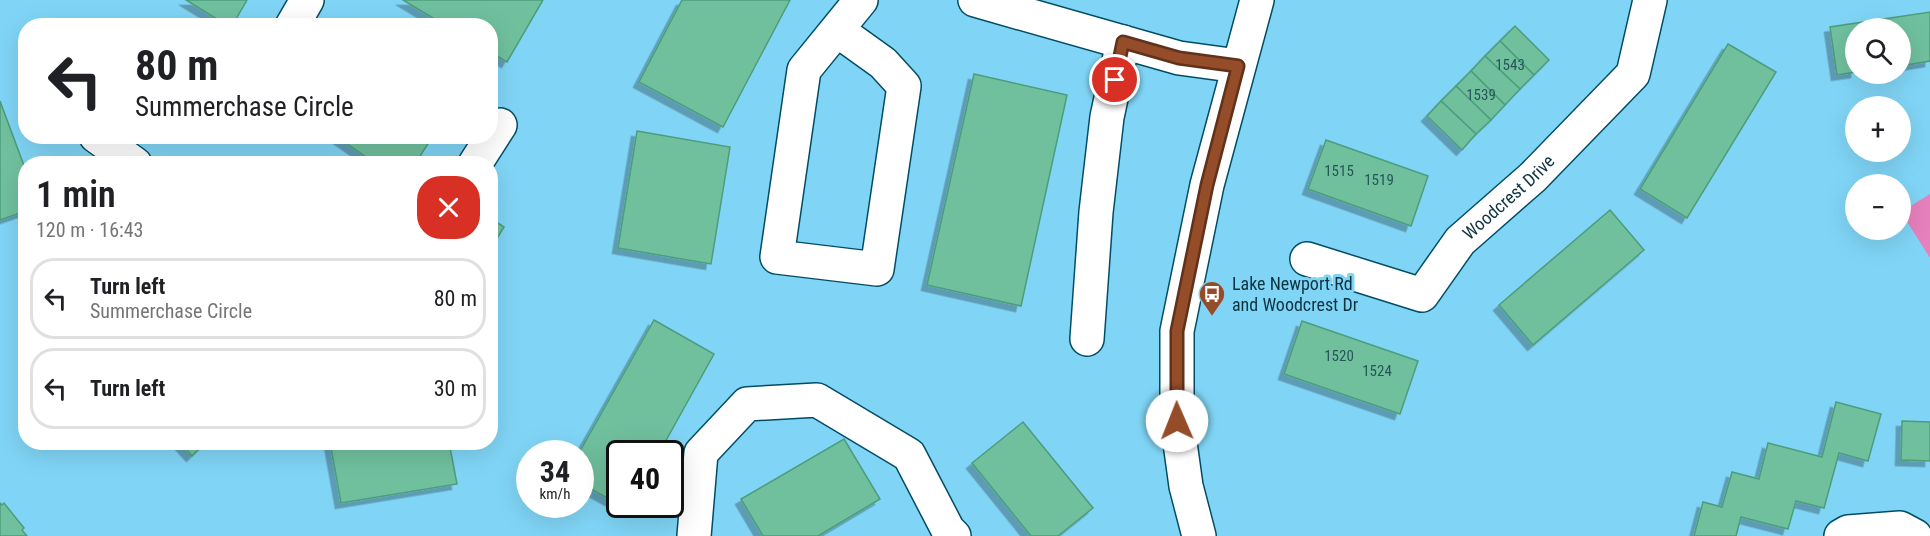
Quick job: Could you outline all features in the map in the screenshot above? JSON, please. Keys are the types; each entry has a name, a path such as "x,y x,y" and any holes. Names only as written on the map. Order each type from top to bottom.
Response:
{"street":[{"path":"297,18 307,0"},
{"path":"837,30 883,63 904,86 876,269 777,256 804,70 861,0"},
{"path":"975,0 1179,58 1238,66"},
{"path":"1199,536 1186,486 1177,421 1177,331 1207,185 1257,0"},
{"name":"Woodcrest Drive","path":"1307,259 1422,295 1460,241 1533,177 1633,74 1650,0"},
{"path":"1087,339 1096,212 1107,117 1123,42"},
{"path":"498,129 501,124"},
{"path":"107,144 124,156"},
{"path":"694,536 700,453 747,404 816,400 909,455 948,530 954,536"},
{"path":"1841,536 1848,532 1900,528 1915,536"}],"shaded area":[{"path":"1930,194 1930,258 1911,228 1911,206"}],"building":[{"path":"186,0 247,0 237,18 215,18"},
{"path":"403,0 543,0 507,62 498,57 498,18 433,18"},
{"path":"682,0 790,0 723,127 639,82"},
{"path":"1930,12 1930,61 1911,64 1911,18 1890,18"},
{"path":"1845,25 1845,74 1837,75 1830,27"},
{"path":"1515,26 1549,60 1534,75 1500,41"},
{"path":"1500,41 1534,75 1520,89 1485,56"},
{"path":"1728,44 1776,72 1687,218 1640,189"},
{"path":"1485,56 1520,89 1505,105 1471,71"},
{"path":"1471,71 1505,105 1491,120 1456,86"},
{"path":"974,74 1067,95 1021,306 927,285"},
{"path":"1456,86 1491,120 1476,134 1441,101"},
{"path":"0,101 20,156 18,156 18,214 0,220"},
{"path":"1441,101 1476,134 1462,150 1427,116"},
{"path":"637,131 730,147 711,264 618,248"},
{"path":"1326,140 1428,176 1411,226 1308,189"},
{"path":"347,144 428,144 420,156 365,156"},
{"path":"1610,210 1644,250 1533,345 1499,305"},
{"path":"498,223 504,227 498,237"},
{"path":"654,320 714,354 666,440 606,440 606,497 594,491 594,440 586,440"},
{"path":"1302,321 1418,361 1400,414 1284,374"},
{"path":"1836,402 1881,414 1868,461 1839,453 1824,508 1796,501 1788,529 1741,517 1736,536 1694,536 1703,502 1722,507 1732,472 1759,479 1768,443 1822,457"},
{"path":"1902,421 1930,422 1930,461 1901,460"},
{"path":"1023,422 1093,508 1058,536 1031,536 972,463"},
{"path":"844,439 880,499 818,536 763,536 741,499"},
{"path":"186,450 198,450 192,456"},
{"path":"331,450 451,450 457,484 341,503"},
{"path":"0,503 2,505 4,503 24,528 22,530 27,536 0,536"}],"place":[{"name":"Lake Newport Rd and Woodcrest Dr","path":"1212,317"}],"route":[{"path":"1115,80 1123,42 1179,58 1238,66 1207,185 1177,331 1177,421"}]}
